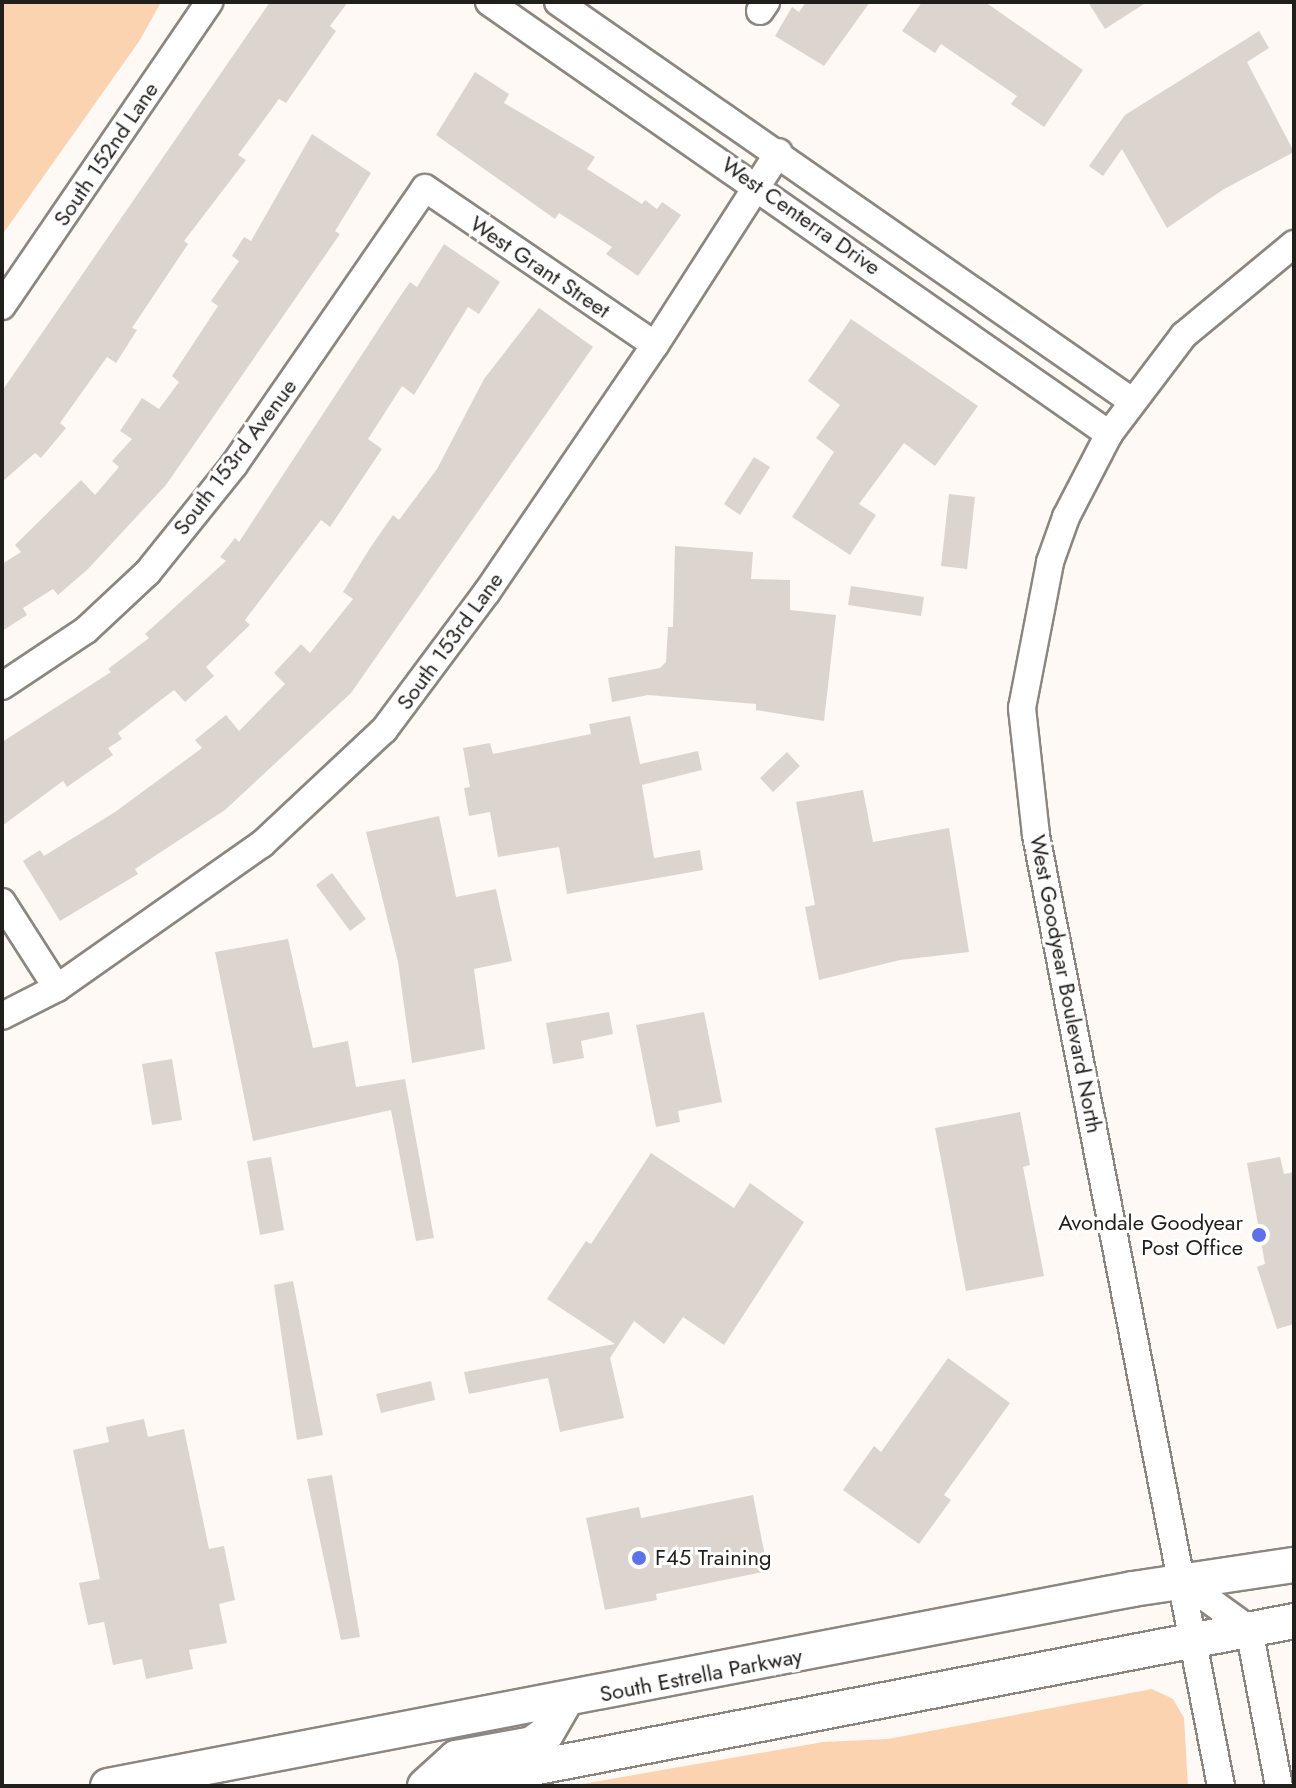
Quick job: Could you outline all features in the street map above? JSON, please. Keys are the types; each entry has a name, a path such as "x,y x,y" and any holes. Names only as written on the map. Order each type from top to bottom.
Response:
{"main road":[{"name":"South Estrella Parkway","path":"108,1786 1184,1582 1294,1565"},
{"path":"439,1786 1294,1621"},
{"path":"425,1786 456,1758 532,1744 546,1734 566,1700"}],"street":[{"name":"South 152nd Lane","path":"2,306 209,2"},
{"name":"West Centerra Drive","path":"489,2 757,185 1109,434"},
{"name":"West Centerra Drive","path":"566,4 1133,402"},
{"path":"547,40 566,4"},
{"name":"South 153rd Lane","path":"2,1016 57,988 262,844 384,730 487,592 655,345 779,152"},
{"name":"West Grant Street","path":"425,188 655,345"},
{"name":"South 153rd Avenue","path":"2,686 86,630 148,572 234,465 425,188"},
{"name":"West Goodyear Boulevard North","path":"1221,1786 1025,768 1022,708 1050,562 1066,517 1109,434 1195,324 1294,244"},
{"path":"2,902 57,988"},
{"path":"1184,1582 1249,1629 1279,1786"}],"shaded area":[{"path":"2,2 161,2 140,40 2,235"},
{"path":"1152,1689 1173,1699 1184,1718 1188,1786 571,1786 823,1742 888,1739"}],"building":[{"path":"270,2 348,2 330,26 336,31 286,103 279,99 238,155 246,160 184,241 188,244 132,328 137,330 116,363 107,357 60,423 66,428 41,458 35,453 2,482 2,391"},
{"path":"806,2 870,2 824,66 775,36 792,7 799,12"},
{"path":"922,2 985,2 1083,70 1044,127 1011,104 1017,96 941,44 935,53 902,31"},
{"path":"1088,2 1147,2 1105,29"},
{"path":"1259,31 1269,48 1247,62 1294,152 1224,189 1167,228 1122,149 1103,176 1089,166 1125,115"},
{"path":"475,72 509,94 504,103 595,157 587,169 642,204 645,200 657,209 662,202 681,215 638,276 606,254 612,247 559,213 555,219 436,135"},
{"path":"312,134 371,173 335,231 340,234 166,485 88,569 58,595 53,589 23,608 27,615 2,631 2,564 21,552 15,545 81,480 95,495 119,467 112,461 132,439 120,431 142,398 159,409 179,382 172,376 218,306 211,301 239,261 232,256 244,237 251,241"},
{"path":"444,244 500,282 479,314 468,307 414,395 402,386 368,439 382,449 330,527 321,520 245,620 250,625 206,667 214,676 185,702 174,690 118,733 122,739 108,748 113,755 67,787 63,781 2,826 2,742 111,672 108,669 149,638 145,634 226,561 220,557 235,538 239,542 410,282 417,287"},
{"path":"539,308 593,347 351,693 225,810 135,869 138,874 60,921 23,861 40,850 44,856 115,812 202,748 195,740 226,715 239,731 285,684 274,673 301,644 310,653 353,599 343,592 370,548 393,515 399,520 437,469 484,379"},
{"path":"851,319 978,406 935,466 904,443 859,504 876,515 850,555 792,517 834,452 816,438 840,405 808,381"},
{"path":"754,457 770,467 740,515 724,504"},
{"path":"949,494 975,497 967,569 941,566"},
{"path":"675,546 753,552 751,579 790,580 790,610 836,615 824,721 756,710 756,704 648,695 612,702 608,678 660,668 666,662 668,627 673,627"},
{"path":"851,586 924,597 921,616 848,605"},
{"path":"630,716 640,764 698,751 702,770 642,785 654,858 700,850 703,870 567,894 559,847 498,857 490,812 469,816 464,788 470,787 463,748 490,743 493,754 591,734 589,724"},
{"path":"787,752 800,766 773,792 760,778"},
{"path":"863,790 873,842 949,828 969,952 900,960 819,980 805,907 815,905 796,802"},
{"path":"439,816 456,897 496,889 512,961 474,969 485,1049 412,1063 398,962 366,832"},
{"path":"332,873 366,919 350,931 316,885"},
{"path":"288,939 313,1048 348,1041 356,1087 405,1079 434,1238 416,1241 391,1110 253,1141 215,952"},
{"path":"609,1012 613,1034 581,1041 584,1058 553,1064 546,1023"},
{"path":"704,1012 722,1102 678,1111 680,1122 656,1127 636,1025"},
{"path":"172,1059 182,1120 152,1125 142,1064"},
{"path":"1020,1112 1030,1165 1023,1167 1044,1276 966,1291 935,1128"},
{"path":"651,1153 734,1208 750,1183 804,1222 724,1345 683,1317 664,1344 634,1321 610,1358 624,1418 560,1432 548,1378 469,1394 464,1372 615,1344 547,1299 586,1241 591,1244"},
{"path":"271,1157 284,1230 260,1235 247,1161"},
{"path":"1280,1157 1284,1174 1294,1172 1294,1324 1277,1329 1257,1267 1265,1264 1247,1163"},
{"path":"293,1281 323,1435 297,1440 274,1285"},
{"path":"948,1358 1010,1403 944,1495 951,1500 919,1544 843,1490 874,1446 881,1452"},
{"path":"431,1381 435,1400 381,1413 376,1394"},
{"path":"144,1419 148,1437 184,1429 209,1549 224,1546 235,1600 219,1604 227,1643 189,1650 193,1669 146,1679 142,1659 113,1665 104,1622 88,1625 79,1583 100,1579 73,1450 109,1442 106,1427"},
{"path":"332,1475 360,1637 341,1640 307,1479"},
{"path":"753,1495 768,1571 656,1594 657,1600 605,1610 586,1518 639,1507 641,1518"}],"place":[{"name":"Avondale Goodyear Post Office","path":"1259,1235"},
{"name":"F45 Training","path":"639,1558"}]}
